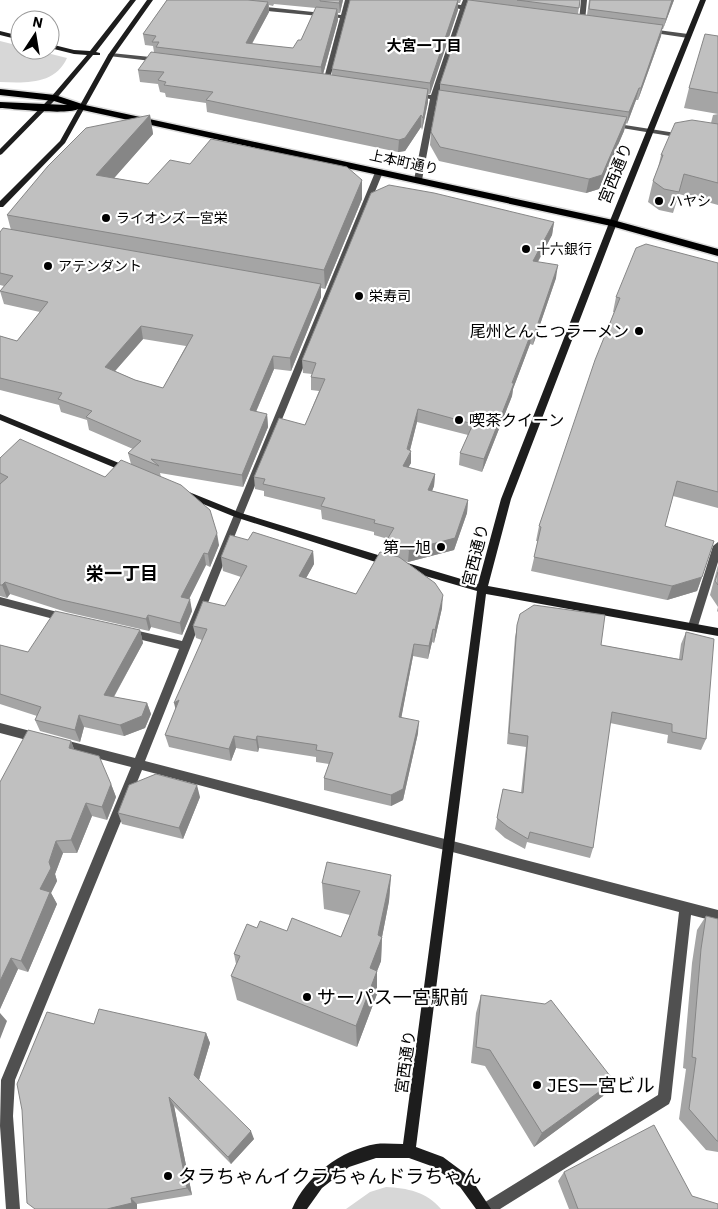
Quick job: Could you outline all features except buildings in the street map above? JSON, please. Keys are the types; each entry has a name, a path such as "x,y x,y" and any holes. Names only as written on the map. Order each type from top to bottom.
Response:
{"highway":[{"path":"0,92 55,98 83,107"},
{"path":"0,105 46,108 83,107"},
{"name":"上本町通り","path":"83,107 613,222 718,253"}],"street":[{"path":"0,153 46,108 94,54 133,0"},
{"path":"0,205 63,142 111,54 150,0"},
{"path":"326,82 348,0"},
{"path":"582,21 584,0"},
{"name":"宮西通り","path":"409,1151 482,589 506,499 613,222 702,0"},
{"path":"438,4 465,4 484,10"},
{"path":"418,180 434,97 465,4"},
{"path":"247,6 343,17"},
{"path":"572,20 591,22"},
{"path":"640,29 688,36"},
{"path":"60,48 74,52 111,54 166,61"},
{"path":"316,80 336,83"},
{"path":"404,93 458,101"},
{"path":"602,123 689,137"},
{"path":"13,1209 3,1115 8,1080 379,172"},
{"path":"319,292 329,294"},
{"path":"0,417 139,475"},
{"path":"175,489 238,515 337,547 482,589 718,632"},
{"path":"693,626 718,546"},
{"path":"0,601 12,606 79,622"},
{"path":"118,630 185,646"},
{"path":"0,728 718,916"},
{"path":"299,1209 317,1183 344,1162 376,1151 409,1151 438,1162 465,1182 486,1209 664,1099 686,907"}],"shaded area":[{"path":"0,41 10,44 10,60 60,60 60,56 67,58 62,67 47,78 29,82 0,82"},
{"path":"386,1187 416,1192 435,1203 441,1209 346,1209 370,1192"}],"place":[{"name":"ハヤシ","path":"659,201"},
{"name":"ライオンズ一宮栄","path":"106,218"},
{"name":"十六銀行","path":"526,249"},
{"name":"アテンダント","path":"48,266"},
{"name":"栄寿司","path":"359,296"},
{"name":"尾州とんこつラーメン","path":"639,331"},
{"name":"喫茶クイーン","path":"459,420"},
{"name":"第一旭","path":"441,547"},
{"name":"サーパス一宮駅前","path":"307,997"},
{"name":"JES一宮ビル","path":"537,1085"},
{"name":"タラちゃんイクラちゃんドラちゃん","path":"168,1176"}],"district":[{"name":"大宮一丁目","path":"424,45"},
{"name":"栄一丁目","path":"122,573"}]}
